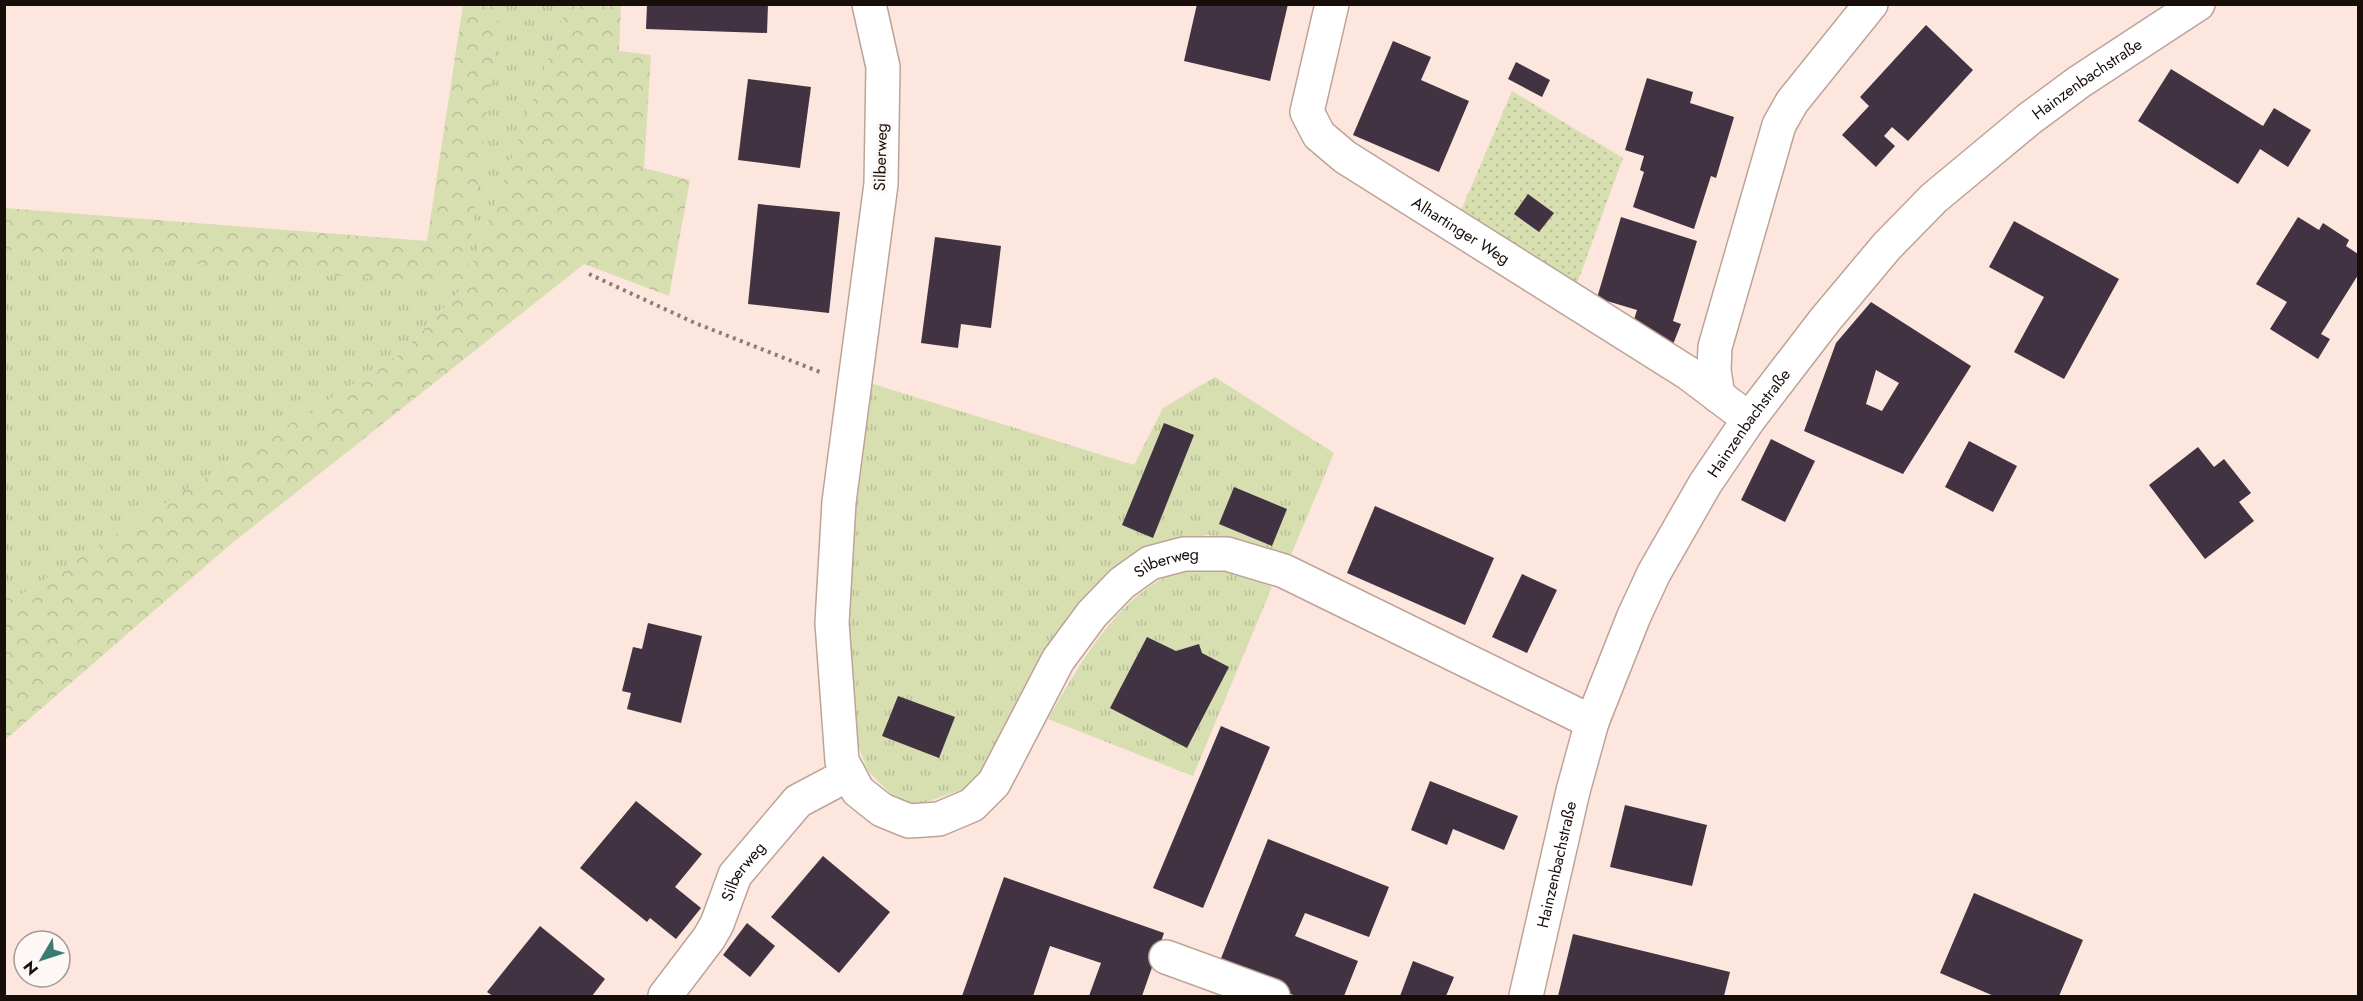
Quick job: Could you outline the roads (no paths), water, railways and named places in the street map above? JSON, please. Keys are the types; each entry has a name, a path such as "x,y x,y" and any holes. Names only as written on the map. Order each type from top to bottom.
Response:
{"street":[{"name":"Silberweg","path":"869,4 882,67 881,184 839,502 832,623 842,761 858,791 882,810 909,821 939,819 972,805 994,783 1058,660 1092,614 1122,583 1150,563 1184,554 1227,554 1284,571 1592,722"},
{"name":"Alhartinger Weg","path":"1332,4 1307,112 1319,135 1345,157 1688,373 1749,419"},
{"path":"1718,396 1714,370 1715,347 1779,125 1792,102 1871,4"},
{"name":"Hainzenbachstraße","path":"1526,996 1573,791 1592,722 1634,616 1654,573 1705,484 1749,419 1825,320 1887,246 1934,198 2029,119 2079,82 2198,4"},
{"name":"Silberweg","path":"665,996 709,938 717,924 735,874 798,801 849,774"},
{"path":"1166,957 1273,996"}]}
